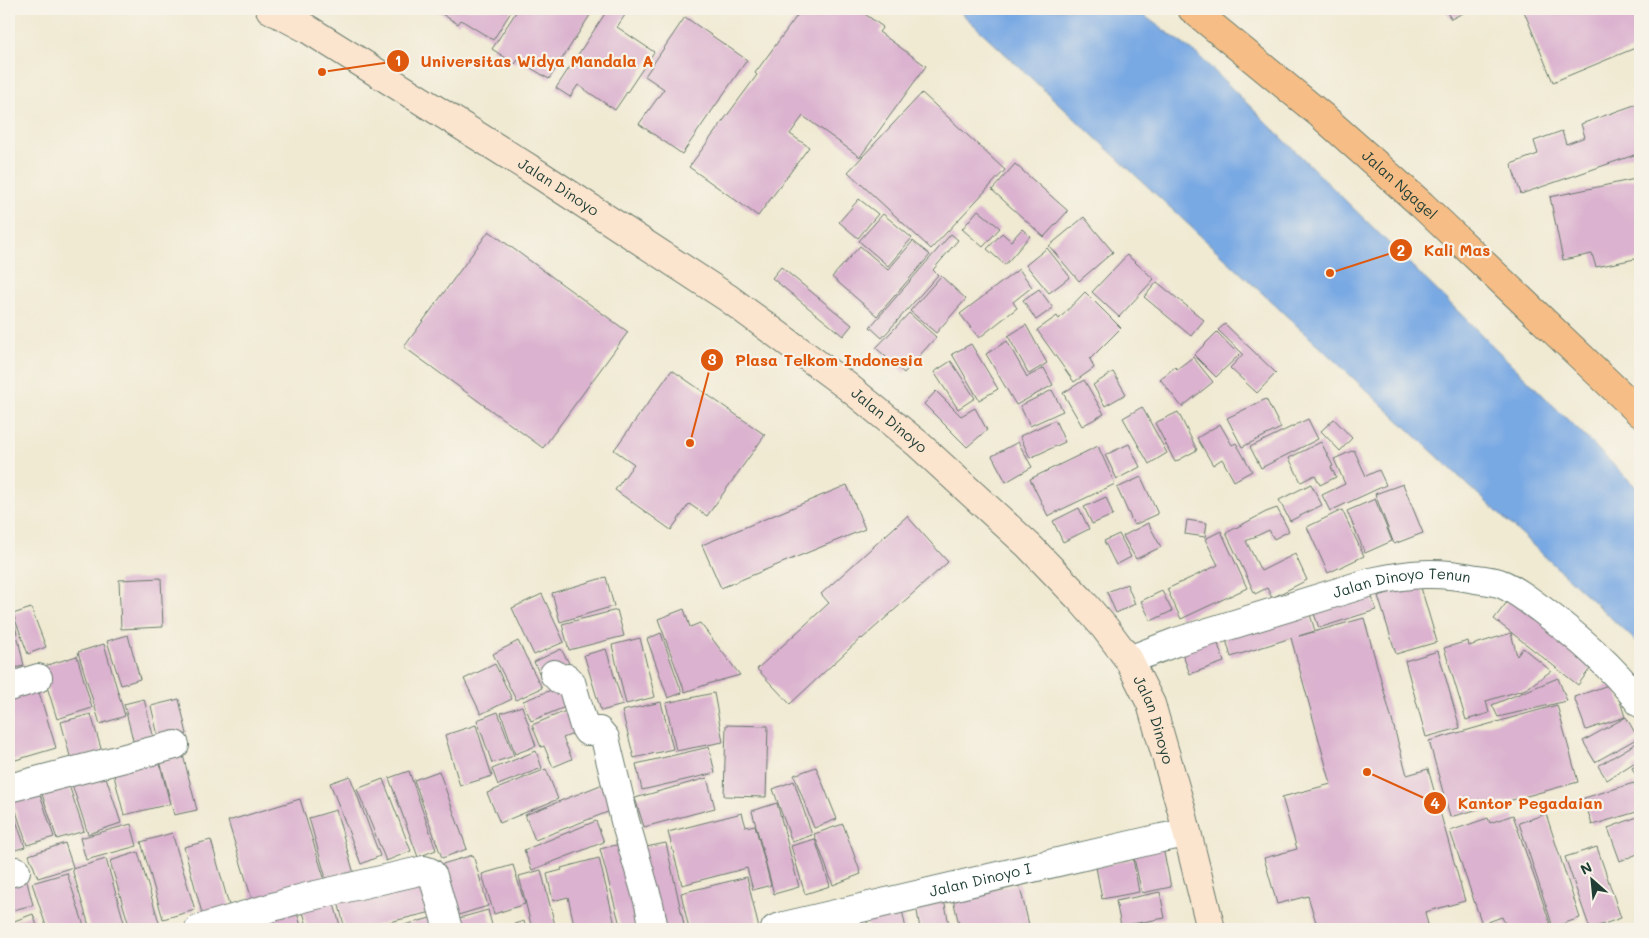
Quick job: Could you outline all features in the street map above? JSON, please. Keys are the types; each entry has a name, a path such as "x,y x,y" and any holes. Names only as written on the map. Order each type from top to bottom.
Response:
{"highway":[{"name":"Jalan Ngagel","path":"1192,9 1321,115 1422,205 1640,413"}],"main road":[{"name":"Jalan Dinoyo","path":"270,9 306,28 702,280 847,386 918,444 1030,546 1080,598 1105,628 1129,660 1151,704 1187,833 1211,929"}],"street":[{"name":"Jalan Dinoyo Tenun","path":"1129,660 1176,642 1371,582 1397,576 1435,573 1500,584 1527,599 1591,649 1627,685 1640,703"},
{"path":"554,674 560,680 567,678 571,682 587,731 599,731 605,738 625,822 649,904 654,929"},
{"path":"9,687 38,678"},
{"path":"9,788 175,745"},
{"name":"Jalan Dinoyo I","path":"775,929 1187,833"},
{"path":"199,929 304,898 424,870 430,872 433,876 448,929"}],"water":[{"path":"957,9 1135,9 1198,55 1640,491 1640,645"}],"building":[{"path":"434,9 513,9 493,40 461,20 458,24"},
{"path":"518,9 594,9 549,79 518,60 515,64 492,49"},
{"path":"608,9 629,9 617,27 654,52 615,110 578,85 570,97 556,88"},
{"path":"802,9 858,9 883,27 879,32 926,66 860,157 803,116 790,134 809,147 758,216 689,167 757,75 755,73"},
{"path":"1445,9 1471,9 1451,19"},
{"path":"1523,9 1640,9 1640,46 1553,82"},
{"path":"685,17 747,60 682,154 639,124 664,89 645,76"},
{"path":"922,93 1005,170 931,249 848,172"},
{"path":"1640,103 1640,153 1521,194 1511,164 1538,154 1534,141 1562,131 1566,144 1585,137 1581,124"},
{"path":"1015,164 1068,211 1044,237 992,190"},
{"path":"1640,178 1640,258 1596,267 1592,254 1563,260 1550,197"},
{"path":"859,199 878,214 858,238 839,222"},
{"path":"978,210 1000,228 983,247 962,229"},
{"path":"883,214 912,238 888,266 859,241"},
{"path":"1084,217 1113,252 1079,281 1049,246"},
{"path":"1022,229 1030,236 1005,265 987,249 1002,233 1011,241"},
{"path":"489,231 628,332 543,448 404,347"},
{"path":"951,234 958,240 933,270 938,275 882,338 870,327"},
{"path":"913,241 930,255 877,316 832,277 860,246 888,270"},
{"path":"1047,248 1070,277 1049,293 1026,265"},
{"path":"1127,255 1154,279 1119,317 1092,292"},
{"path":"781,267 852,325 843,336 772,278"},
{"path":"1019,269 1032,287 1013,302 1017,308 979,338 960,314"},
{"path":"941,276 966,299 936,333 910,311"},
{"path":"1157,282 1204,320 1191,336 1144,297"},
{"path":"1039,289 1053,308 1036,320 1023,300"},
{"path":"1085,292 1121,328 1090,359 1094,368 1074,382 1037,330 1057,316 1059,319"},
{"path":"909,313 936,337 904,373 876,348"},
{"path":"1225,324 1276,373 1257,393 1230,368 1243,354 1218,330"},
{"path":"1026,325 1047,363 1029,374 1008,336"},
{"path":"1217,332 1239,355 1216,377 1194,355"},
{"path":"1007,341 1027,377 1044,368 1053,385 1016,405 986,354"},
{"path":"971,344 998,389 979,400 952,354"},
{"path":"1193,357 1213,382 1182,407 1160,379 1175,367 1177,369"},
{"path":"951,361 975,398 958,409 934,372"},
{"path":"672,370 765,435 707,516 689,504 671,530 615,490 634,464 614,450"},
{"path":"1113,372 1126,394 1105,406 1093,385"},
{"path":"1084,380 1104,414 1082,426 1063,393"},
{"path":"1052,390 1063,411 1030,426 1020,406"},
{"path":"936,391 961,416 975,408 987,430 967,447 924,404"},
{"path":"1266,399 1281,428 1242,447 1227,418"},
{"path":"1142,407 1167,453 1149,464 1123,418"},
{"path":"1178,412 1197,450 1175,462 1155,423"},
{"path":"1308,419 1318,439 1261,468 1250,447"},
{"path":"1334,419 1352,438 1340,451 1321,431"},
{"path":"1055,420 1065,442 1030,458 1020,436"},
{"path":"1220,424 1232,445 1236,443 1252,471 1234,481 1222,459 1213,465 1197,438"},
{"path":"1018,442 1032,467 1006,482 992,456"},
{"path":"1321,442 1333,466 1331,467 1336,477 1320,485 1315,475 1301,482 1289,458"},
{"path":"1129,444 1140,467 1117,479 1105,455"},
{"path":"1098,446 1115,484 1048,516 1030,479"},
{"path":"1354,450 1366,476 1379,470 1386,485 1330,511 1322,495 1345,484 1334,459"},
{"path":"1141,477 1158,514 1134,525 1117,488"},
{"path":"1311,484 1322,505 1290,521 1279,500"},
{"path":"1403,484 1423,533 1394,544 1375,494"},
{"path":"847,485 865,529 721,588 702,545"},
{"path":"1106,497 1113,515 1092,524 1084,507"},
{"path":"1375,499 1392,541 1365,553 1347,511"},
{"path":"1079,508 1089,529 1063,542 1053,521"},
{"path":"1277,508 1289,531 1274,539 1269,530 1246,541 1261,571 1295,554 1307,580 1272,598 1267,588 1255,594 1226,533"},
{"path":"1342,510 1364,556 1328,573 1307,527"},
{"path":"907,516 948,562 861,638 790,704 757,669 829,603 821,594"},
{"path":"1187,520 1207,523 1205,537 1185,534"},
{"path":"1148,523 1161,547 1136,559 1123,536"},
{"path":"1221,531 1247,588 1181,619 1167,589 1218,565 1205,539"},
{"path":"1119,534 1131,557 1116,565 1104,541"},
{"path":"606,577 614,606 560,622 552,593"},
{"path":"161,578 163,627 121,629 119,580"},
{"path":"1368,583 1376,610 1319,628 1310,602"},
{"path":"1127,584 1135,604 1116,613 1107,592"},
{"path":"1420,584 1437,642 1396,654 1378,596"},
{"path":"1162,591 1172,611 1151,621 1141,601"},
{"path":"542,594 564,642 534,655 512,608"},
{"path":"1511,597 1595,662 1578,685 1494,619"},
{"path":"1307,604 1315,631 1299,636 1364,618 1407,775 1428,769 1465,901 1425,912 1428,925 1415,929 1318,929 1308,896 1277,904 1264,858 1297,849 1282,797 1331,784 1291,638 1231,657 1223,629"},
{"path":"31,608 46,647 28,654 13,614"},
{"path":"684,609 690,627 700,623 740,675 685,692 658,619"},
{"path":"617,610 624,636 569,650 562,624"},
{"path":"9,611 12,611 24,666 9,669"},
{"path":"1214,632 1224,662 1190,674 1179,645"},
{"path":"661,633 682,693 668,698 647,639"},
{"path":"1511,633 1517,656 1523,648 1551,671 1526,689 1486,701 1489,713 1466,720 1444,648 1468,641 1469,646"},
{"path":"128,635 140,679 121,685 107,641"},
{"path":"640,638 655,697 626,704 612,645"},
{"path":"518,641 542,688 516,700 493,654"},
{"path":"104,644 125,716 100,724 78,652"},
{"path":"561,649 570,665 542,679 534,662"},
{"path":"606,649 623,705 601,711 584,655"},
{"path":"1438,651 1460,728 1426,737 1405,661"},
{"path":"77,656 92,708 57,719 41,667"},
{"path":"495,664 512,699 481,714 464,679"},
{"path":"1558,678 1567,701 1498,717 1492,705"},
{"path":"1614,683 1625,717 1586,730 1574,697"},
{"path":"567,684 575,703 531,721 523,701"},
{"path":"38,689 56,748 9,762 9,693"},
{"path":"714,693 723,742 676,751 666,703"},
{"path":"144,699 155,743 135,748 124,704"},
{"path":"179,699 187,734 159,740 151,706"},
{"path":"661,702 673,749 634,758 622,711"},
{"path":"1557,705 1578,782 1450,817 1429,741"},
{"path":"522,706 536,746 515,754 501,713"},
{"path":"573,708 583,730 563,738 572,759 553,767 544,746 541,747 532,725"},
{"path":"498,712 514,756 492,763 477,720"},
{"path":"91,714 102,752 71,760 61,722"},
{"path":"1626,717 1638,738 1595,762 1583,741"},
{"path":"476,725 492,776 460,786 445,735"},
{"path":"726,725 768,726 766,797 724,796"},
{"path":"1640,741 1640,759 1607,780 1598,766"},
{"path":"709,747 715,773 642,790 636,764"},
{"path":"536,751 542,768 498,785 492,769"},
{"path":"183,755 197,810 174,815 160,761"},
{"path":"158,756 170,804 124,815 112,768"},
{"path":"1640,764 1640,784 1632,768"},
{"path":"102,765 121,823 88,834 69,775"},
{"path":"816,767 837,819 814,828 794,775"},
{"path":"546,769 558,799 500,823 487,793"},
{"path":"409,771 436,850 418,857 389,778"},
{"path":"439,771 467,849 442,858 414,780"},
{"path":"350,776 380,856 361,864 330,783"},
{"path":"707,778 715,808 644,827 635,798"},
{"path":"67,779 84,831 57,839 40,788"},
{"path":"383,779 411,851 386,861 357,789"},
{"path":"794,781 812,835 792,842 773,789"},
{"path":"1634,783 1640,811 1592,825 1584,798"},
{"path":"603,784 613,810 535,840 525,815"},
{"path":"37,785 54,837 27,845 10,793"},
{"path":"300,799 325,881 253,903 228,821"},
{"path":"9,800 25,847 9,852"},
{"path":"777,803 799,887 774,894 752,811"},
{"path":"336,810 354,874 327,882 309,818"},
{"path":"742,813 746,827 755,825 771,885 753,890 747,868 682,885 668,832"},
{"path":"1546,814 1580,918 1553,927 1519,823"},
{"path":"1513,815 1552,929 1507,929 1502,917 1482,924 1450,831 1488,818 1490,823"},
{"path":"1640,816 1640,853 1620,861 1608,828"},
{"path":"596,821 604,842 532,870 524,850"},
{"path":"131,824 137,846 86,860 80,838"},
{"path":"843,824 861,874 833,885 814,834"},
{"path":"172,833 195,910 163,919 141,842"},
{"path":"815,839 830,886 805,894 791,846"},
{"path":"211,840 230,909 203,917 184,847"},
{"path":"65,843 73,867 38,878 29,855"},
{"path":"666,843 685,929 658,929 641,848"},
{"path":"620,844 643,929 621,929 600,849"},
{"path":"1597,847 1621,918 1590,929 1565,857"},
{"path":"1163,848 1171,887 1142,893 1133,854"},
{"path":"138,852 161,929 130,929 110,861"},
{"path":"473,855 488,906 455,916 439,865"},
{"path":"599,858 616,929 575,929 568,897 553,901 547,874 562,870 561,868"},
{"path":"106,859 126,929 90,929 72,869"},
{"path":"1133,859 1139,892 1102,899 1096,867"},
{"path":"513,865 525,904 494,914 482,874"},
{"path":"541,870 556,929 532,929 519,876"},
{"path":"426,872 436,911 360,929 345,929 336,894"},
{"path":"67,873 85,929 47,929 32,883"},
{"path":"25,874 33,905 9,911 9,879"},
{"path":"747,877 759,929 689,929 681,893"},
{"path":"1019,883 1030,929 960,929 953,899"},
{"path":"1160,892 1165,918 1121,926 1116,901"},
{"path":"331,893 341,929 308,929 300,902"},
{"path":"944,900 950,929 920,929 916,905"},
{"path":"294,903 302,929 213,929"},
{"path":"488,910 493,929 459,929 456,919"},
{"path":"902,910 906,929 869,929 866,918"},
{"path":"33,914 38,929 9,929 9,923"},
{"path":"438,916 441,929 393,929 393,928"},
{"path":"859,916 861,929 827,929"},
{"path":"524,921 526,929 498,929"},
{"path":"1145,923 1146,929 1120,929 1120,928"},
{"path":"1503,923 1505,929 1485,929"},
{"path":"1465,925 1466,929 1453,929"}],"place":[{"name":"Universitas Widya Mandala A","path":"322,72"},
{"name":"Kali Mas","path":"1330,273"},
{"name":"Plasa Telkom Indonesia","path":"690,443"},
{"name":"Kantor Pegadaian","path":"1367,772"}]}
